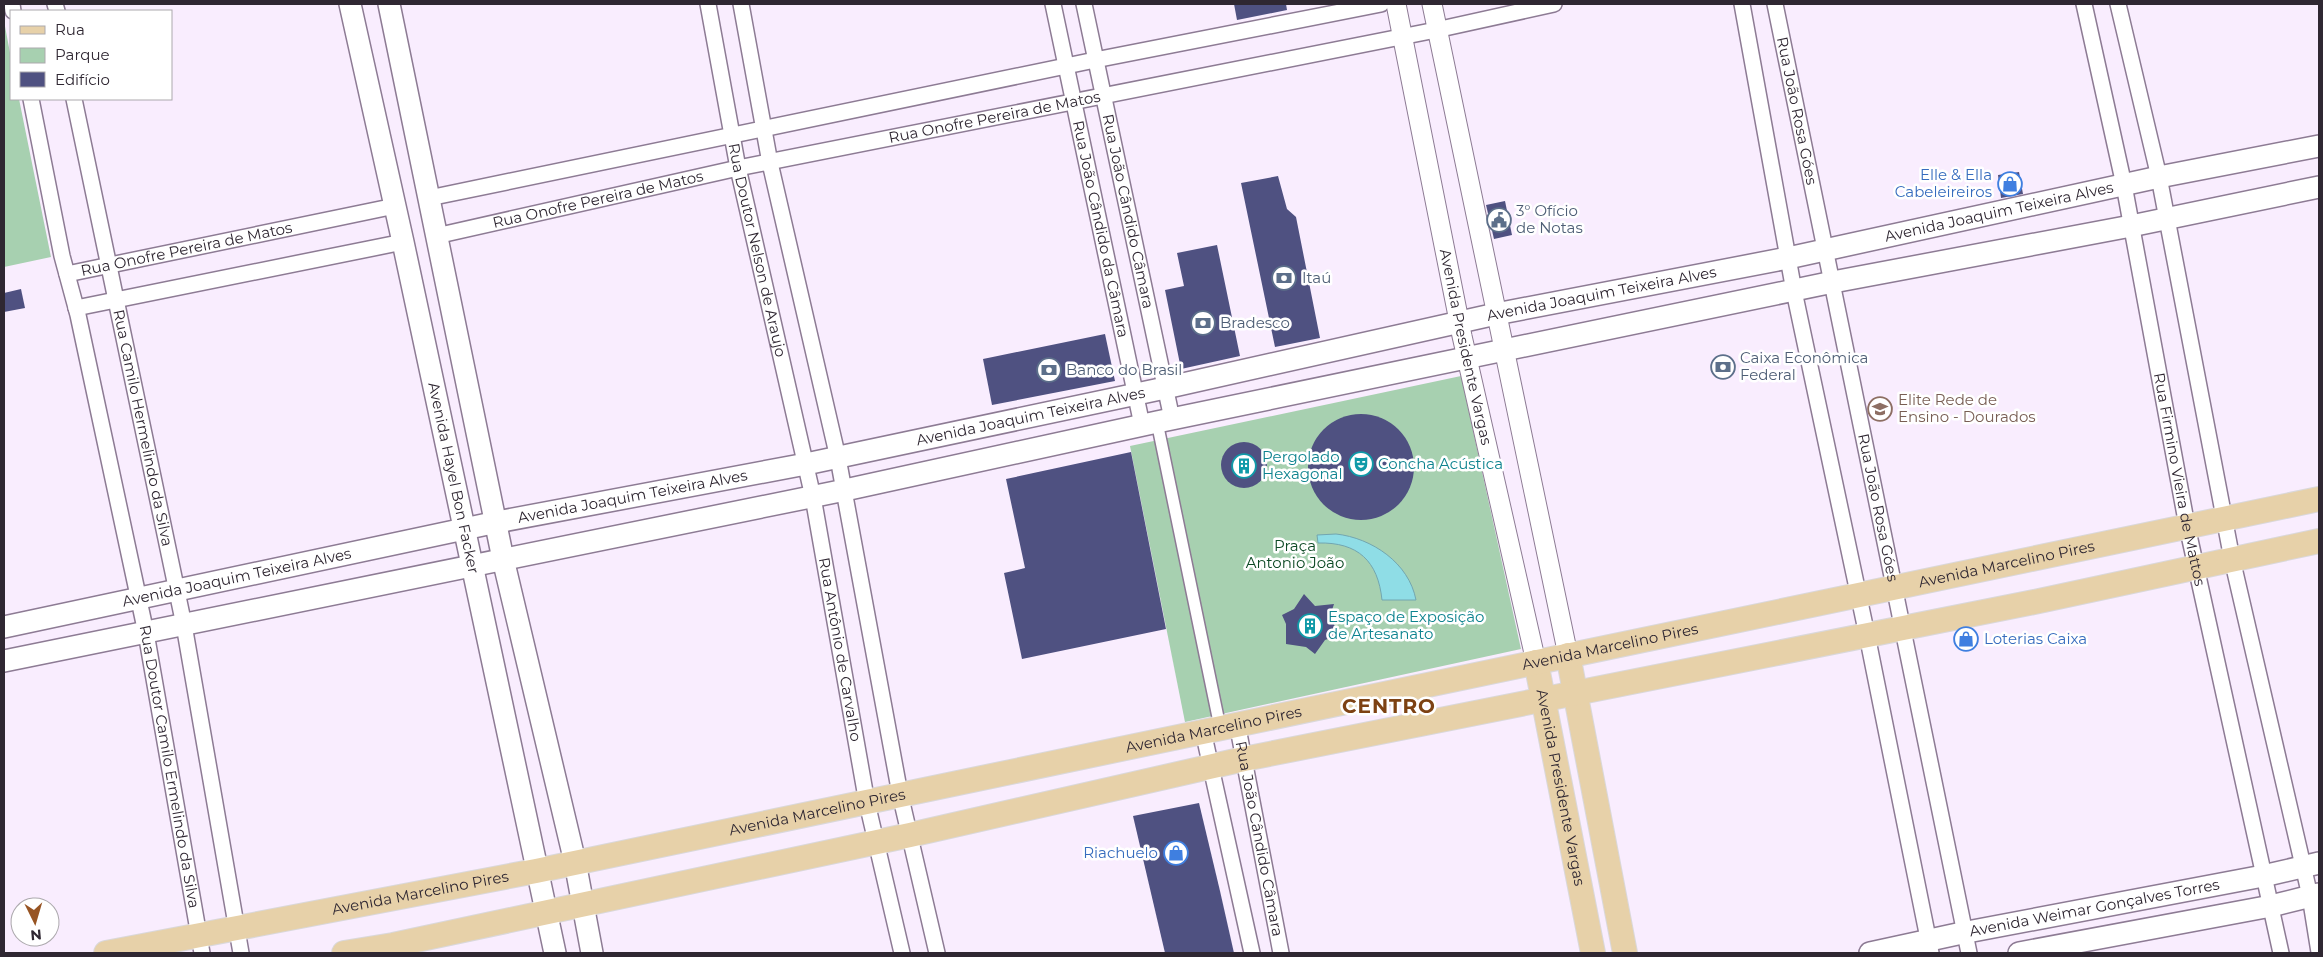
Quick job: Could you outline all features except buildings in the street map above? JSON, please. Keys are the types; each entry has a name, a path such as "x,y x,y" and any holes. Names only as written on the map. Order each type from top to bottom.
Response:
{"main road":[{"name":"Avenida Hayel Bon Facker","path":"350,4 404,242 471,566 555,953"},
{"path":"389,4 497,522 503,559 575,862 592,953"},
{"name":"Avenida Joaquim Teixeira Alves","path":"4,627 139,600 497,522 838,458 1166,388 1496,314 1788,258 2159,177 2319,146"},
{"name":"Avenida Joaquim Teixeira Alves","path":"4,661 845,490 1157,422 1833,282 2131,226 2166,217 2319,186"},
{"name":"Avenida Marcelino Pires","path":"106,953 200,944 237,928 536,871 867,803 900,794 1220,727 1894,589 2319,499"},
{"path":"344,953 582,905 910,835 1244,759 2039,601 2319,541"},
{"path":"1568,655 1624,953"},
{"name":"Avenida Presidente Vargas","path":"1536,662 1594,953"},
{"path":"1576,863 1607,858"},
{"name":"Avenida Weimar Gonçalves Torres","path":"1870,953 1929,947 1965,933 2263,876 2311,865"},
{"name":"Avenida Weimar Gonçalves Torres","path":"2019,953 2271,906 2314,895"}],"street":[{"name":"Rua Doutor Nelson de Araujo","path":"708,4 738,168 813,496"},
{"name":"Rua Doutor Nelson de Araujo","path":"741,4 770,163 845,490"},
{"name":"Rua João Cândido da Câmara","path":"1053,4 1136,393 1157,422"},
{"name":"Rua João Cândido Câmara","path":"1084,4 1166,388 1157,422 1220,727 1211,767 1252,953"},
{"path":"428,198 1095,60 1380,4"},
{"name":"Avenida Presidente Vargas","path":"1396,4 1404,36 1460,323 1536,662"},
{"path":"1432,4 1568,655"},
{"name":"Rua Onofre Pereira de Matos","path":"436,236 738,168 1436,30 1554,4"},
{"path":"1742,4 1794,291 1857,596 1867,635 1929,947"},
{"name":"Rua João Rosa Góes","path":"1775,4 1969,953"},
{"name":"Rua Firmino Vieira de Mattos","path":"2084,4 2124,185 2187,526 2281,953"},
{"path":"2118,4 2159,177 2232,559 2311,865 2319,952"},
{"path":"31,100 67,274 76,308 404,242"},
{"path":"74,100 107,265"},
{"name":"Rua Onofre Pereira de Matos","path":"67,274 396,206"},
{"name":"Rua Camilo Hermelindo da Silva","path":"107,265 176,592"},
{"name":"Rua Doutor Camilo Ermelindo da Silva","path":"76,308 146,632 200,944"},
{"path":"845,490 900,794 937,953"},
{"name":"Rua Antônio de Carvalho","path":"813,496 867,803 902,953"},
{"path":"176,592 184,625 242,953"},
{"name":"Rua João Cândido Câmara","path":"1220,727 1244,759 1281,953"}],"green space":[{"path":"4,21 10,53 10,100 19,100 51,257 4,267"},
{"name":"Praça Antonio João","path":"1461,376 1521,649 1185,722 1130,446"}],"water":[{"path":"1336,534 1363,541 1387,555 1406,575 1416,600 1382,600 1376,574 1364,556 1344,546 1318,543 1317,535"}],"place":[{"name":"Elle & Ella Cabeleireiros","path":"2010,184"},
{"name":"3° Ofício de Notas","path":"1499,220"},
{"name":"Itaú","path":"1284,278"},
{"name":"Bradesco","path":"1203,323"},
{"name":"Caixa Econômica Federal","path":"1723,367"},
{"name":"Banco do Brasil","path":"1049,370"},
{"name":"Elite Rede de Ensino - Dourados","path":"1880,409"},
{"name":"Concha Acústica","path":"1361,464"},
{"name":"Pergolado Hexagonal","path":"1244,466"},
{"name":"Espaço de Exposição de Artesanato","path":"1310,626"},
{"name":"Loterias Caixa","path":"1966,639"},
{"name":"Riachuelo","path":"1176,853"}],"district":[{"name":"CENTRO","path":"1389,706"}]}
